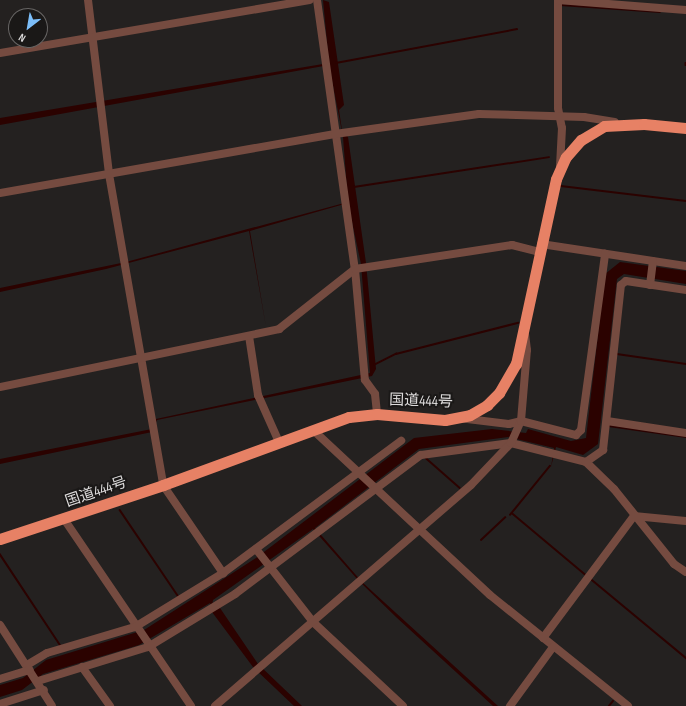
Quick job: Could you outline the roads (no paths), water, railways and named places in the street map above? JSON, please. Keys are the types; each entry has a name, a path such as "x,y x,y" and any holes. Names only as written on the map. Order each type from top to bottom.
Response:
{"highway":[{"name":"国道444号","path":"0,539 163,485 349,417 377,414 459,418 487,405 499,393 516,364 525,332 541,248 559,169 581,140 604,126 620,123 686,128"}],"street":[{"path":"88,0 109,174 154,424 163,485 223,573"},
{"path":"0,53 310,0"},
{"path":"317,0 326,65 340,133 345,203 360,268 365,377 374,394 377,414"},
{"path":"559,169 560,117 558,0 686,10"},
{"path":"0,193 340,133 479,114 560,117 620,123"},
{"path":"0,387 279,329 360,268 512,245 605,254 686,266"},
{"path":"459,418 520,424 567,436 576,435 581,430 600,263 605,254"},
{"path":"650,285 653,261"},
{"path":"586,462 603,450 621,286 626,281 686,290"},
{"path":"215,706 471,485 510,443 520,424 527,350 525,332"},
{"path":"249,336 259,398 280,442"},
{"path":"606,424 686,433"},
{"path":"313,430 419,529 542,638 628,706"},
{"path":"0,680 28,667 47,653 137,629 257,552 401,441"},
{"path":"38,680 82,668 147,645 268,566 421,455 510,443 559,454 586,462 674,564 686,572"},
{"path":"634,516 686,521"},
{"path":"542,638 634,516"},
{"path":"64,519 147,645 191,706"},
{"path":"257,552 313,622 403,706"},
{"path":"0,625 38,680 52,706"},
{"path":"510,706 554,647"},
{"path":"82,668 110,706"},
{"path":"0,704 44,690"}],"waterway":[{"path":"561,5 660,12"},
{"path":"336,63 517,29"},
{"path":"354,187 549,157"},
{"path":"561,186 686,201"},
{"path":"374,365 396,354 518,323"},
{"path":"617,354 686,364"},
{"path":"609,426 686,437"},
{"path":"426,458 460,488"},
{"path":"510,515 550,466"},
{"path":"120,510 179,597"},
{"path":"512,513 587,576"},
{"path":"481,540 505,518"},
{"path":"0,554 61,646"},
{"path":"591,579 686,658"},
{"path":"609,706 613,701"}]}
